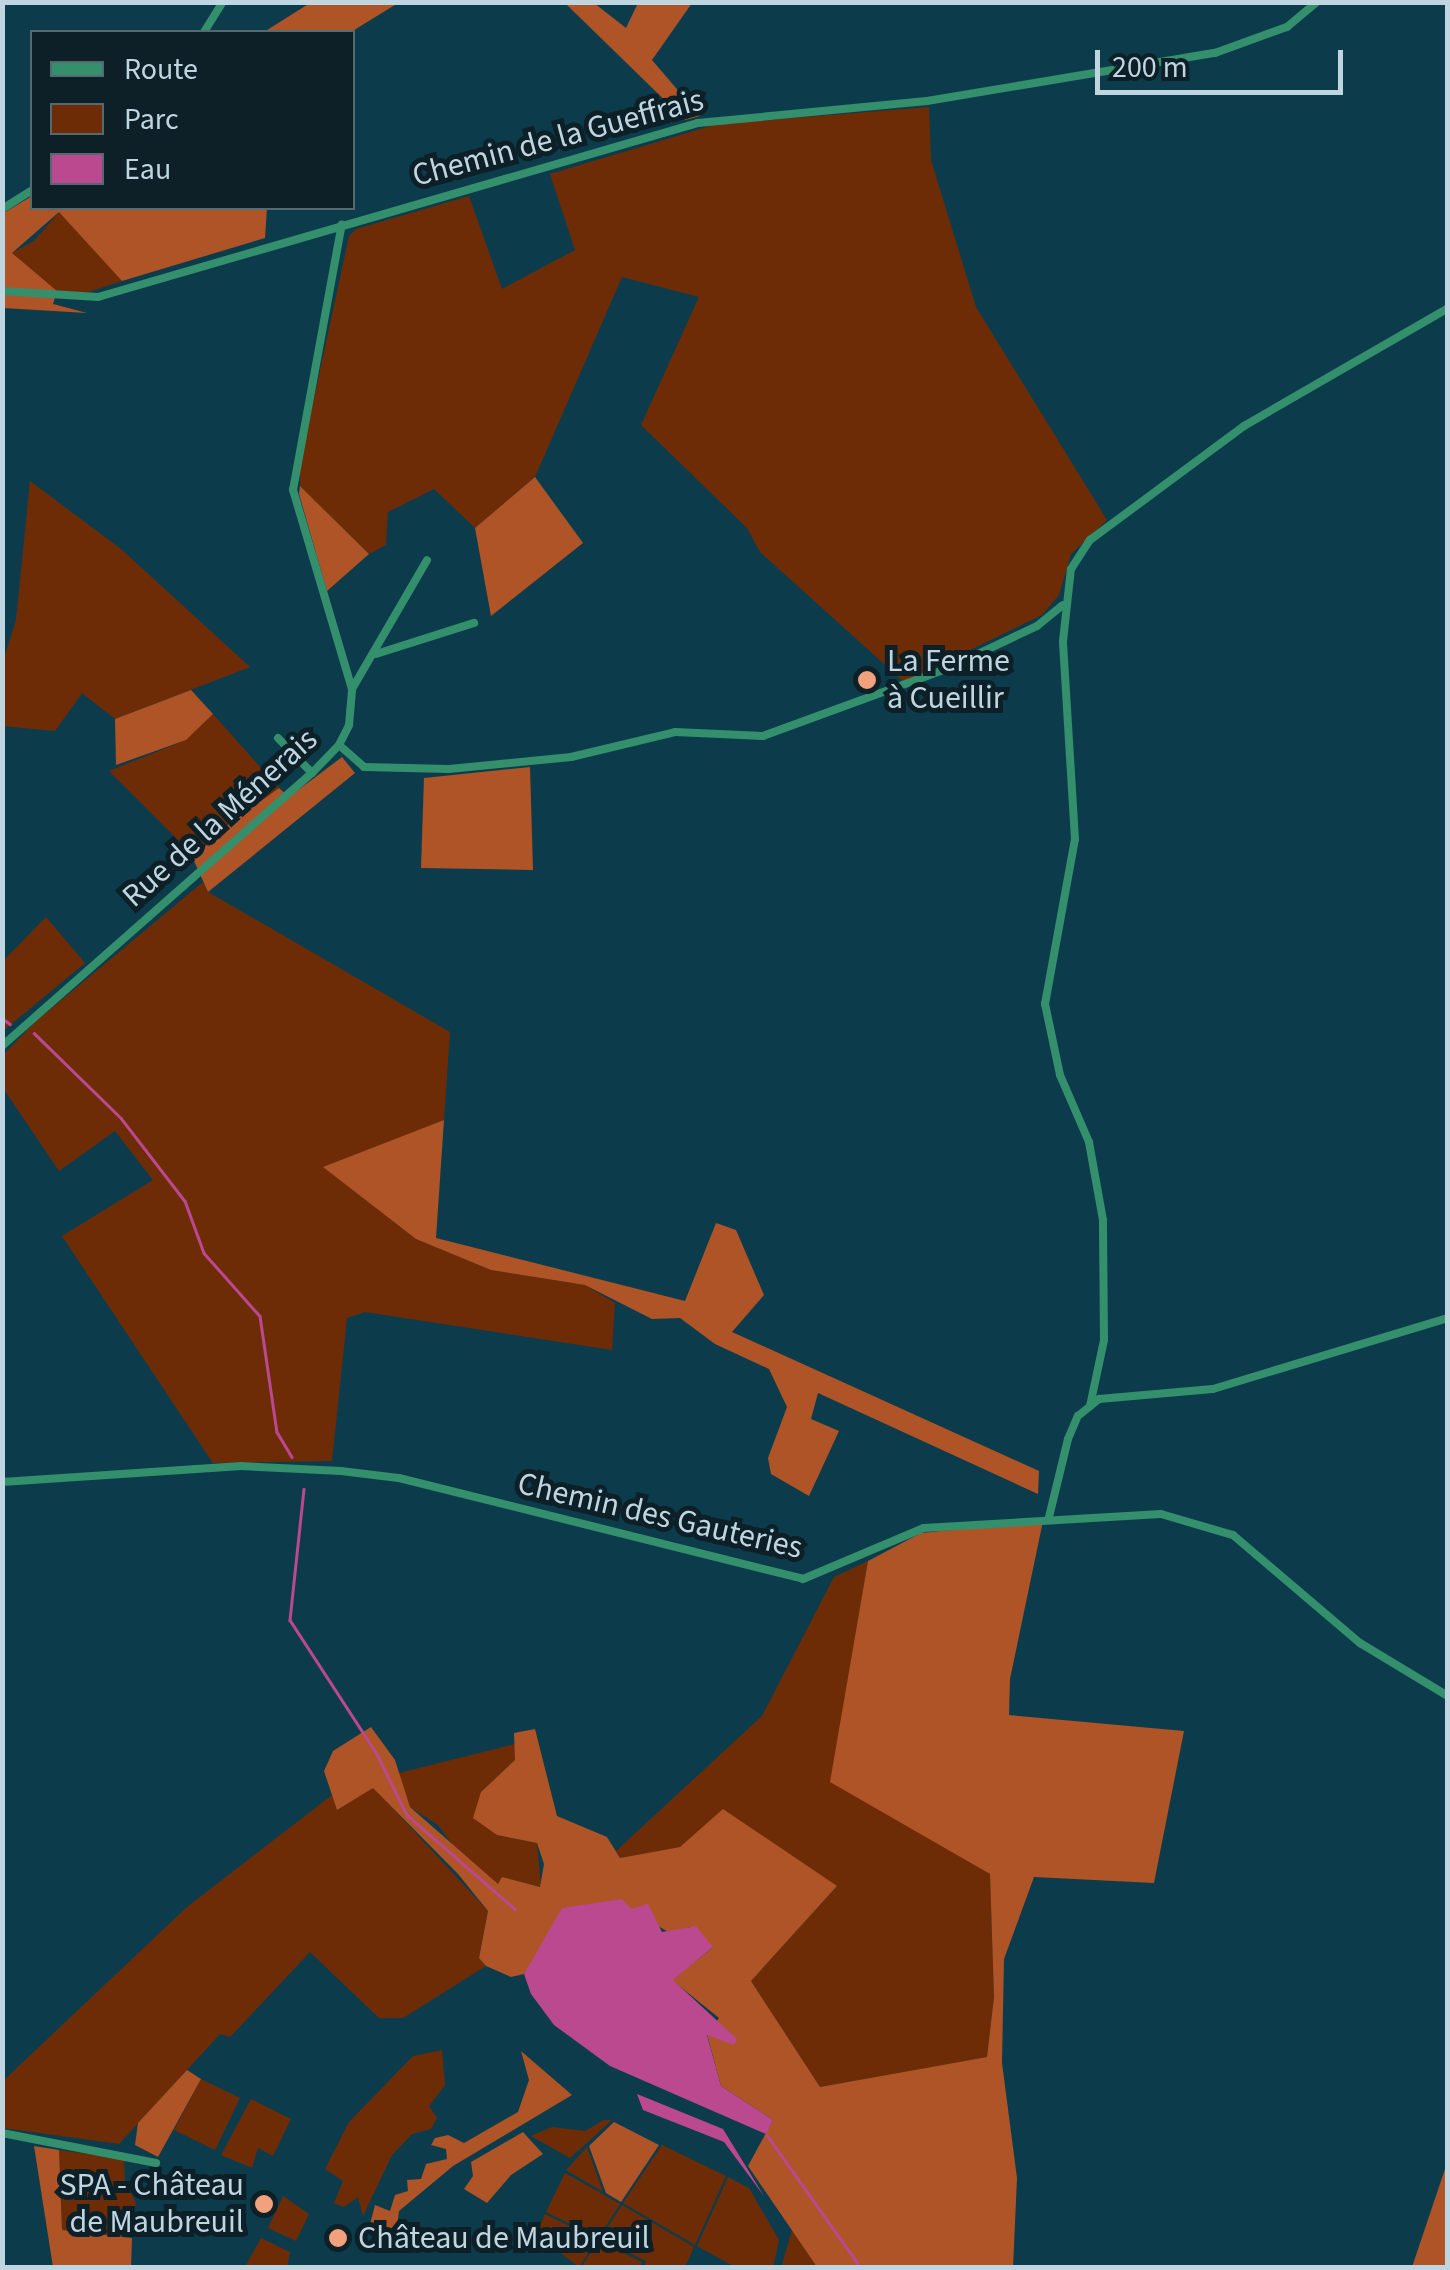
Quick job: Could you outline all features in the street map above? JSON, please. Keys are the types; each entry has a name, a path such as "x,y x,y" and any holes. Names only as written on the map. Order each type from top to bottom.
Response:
{"street":[{"path":"205,30 223,2"},
{"name":"Chemin de la Gueffrais","path":"2,291 98,297 698,122 927,101 1216,53 1263,39 1316,2"},
{"path":"2,209 30,191"},
{"name":"Rue de la Ménerais","path":"2,1046 340,746 353,712 352,689 293,490 342,224"},
{"path":"1049,1517 1068,1439 1090,1406 1104,1340 1103,1220 1096,1168 1060,1075 1045,1004 1075,838 1063,605 1071,569 1090,540 1244,426 1448,308"},
{"path":"352,689 428,560"},
{"path":"340,746 364,767 430,769 571,757 675,732 763,736 946,669 1037,626 1063,605"},
{"path":"376,654 474,623"},
{"path":"344,660 364,666"},
{"path":"278,738 312,772"},
{"path":"1090,1406 1118,1395 1213,1389 1448,1318"},
{"name":"Chemin des Gauteries","path":"2,1482 241,1466 398,1478 803,1579 924,1528 1049,1517 1160,1514 1215,1527 1248,1545 1360,1644 1448,1696"},
{"path":"2,2132 156,2162"}],"green space":[{"path":"929,107 931,160 976,307 1107,520 1071,554 1059,595 1042,615 904,682 760,552 747,528 641,425 699,297 622,277 535,477 475,528 434,489 388,512 386,545 369,554 300,486 300,463 349,236 356,229 469,196 502,289 575,250 550,174 717,124"},
{"path":"60,211 122,281 85,293 57,291 21,264 12,253 34,241"},
{"path":"30,481 121,549 250,667 115,719 82,693 55,731 3,726 3,661 16,620"},
{"path":"213,714 279,788 190,852 109,771 186,740"},
{"path":"203,882 208,892 450,1032 444,1120 324,1167 416,1239 491,1270 585,1285 615,1303 612,1350 365,1312 347,1318 332,1461 213,1463 62,1236 153,1180 115,1131 59,1171 3,1088 2,1056 35,1022"},
{"path":"46,917 85,963 3,1031 3,961"},
{"path":"868,1561 831,1781 990,1874 994,1997 987,2057 820,2087 751,1981 837,1886 815,1874 680,1847 620,1858 616,1851 762,1716 834,1577"},
{"path":"515,1744 515,1760 481,1792 497,1835 537,1843 541,1887 502,1877 499,1885 465,1861 438,1825 410,1807 395,1774"},
{"path":"373,1787 488,1911 479,1957 486,1966 403,2018 379,2018 310,1952 230,2037 220,2034 119,2144 3,2128 3,2081 187,1907 332,1795 337,1810"},
{"path":"442,2050 445,2085 429,2106 437,2118 431,2129 412,2134 392,2155 363,2216 358,2197 344,2207 334,2203 343,2181 325,2169 349,2122 413,2056"},
{"path":"201,2079 240,2098 215,2150 174,2130"},
{"path":"251,2099 291,2119 273,2156 258,2148 252,2168 221,2155"},
{"path":"604,2120 612,2120 570,2158 531,2136 552,2127 585,2131"},
{"path":"662,2145 726,2176 695,2245 623,2203"},
{"path":"587,2147 603,2192 566,2170"},
{"path":"59,2150 124,2159 125,2182 136,2203 127,2237 62,2230"},
{"path":"565,2173 620,2204 598,2238 546,2212"},
{"path":"728,2177 749,2188 779,2240 773,2267 735,2267 697,2246"},
{"path":"283,2196 309,2214 296,2241 268,2228"},
{"path":"622,2205 694,2247 685,2267 644,2267 646,2261 600,2239"},
{"path":"545,2214 597,2240 579,2267 536,2234"},
{"path":"792,2230 817,2267 781,2268"},
{"path":"261,2238 290,2252 287,2267 245,2267"},
{"path":"599,2241 642,2262 640,2267 581,2267"}],"shaded area":[{"path":"310,2 398,3 354,30 267,30"},
{"path":"565,3 594,3 626,28 638,3 692,3 652,60 700,116 685,120"},
{"path":"30,197 30,210 267,210 265,238 122,281 59,212 12,253 57,291 53,304 87,313 3,308 2,214"},
{"path":"535,477 583,543 491,616 475,528"},
{"path":"300,486 369,554 327,591 299,494"},
{"path":"191,690 213,714 186,740 116,765 115,719"},
{"path":"342,757 355,773 208,892 190,852 279,788 289,797"},
{"path":"530,767 533,870 421,868 424,778"},
{"path":"444,1120 436,1238 685,1301 716,1223 736,1230 764,1295 732,1332 1039,1471 1038,1494 818,1393 811,1419 839,1431 809,1496 771,1474 768,1458 787,1407 769,1369 715,1344 680,1318 652,1319 585,1285 491,1270 416,1239 323,1167"},
{"path":"1043,1521 1010,1679 1009,1715 1184,1731 1154,1883 1034,1877 1004,1959 1002,2063 1017,2178 1013,2268 817,2267 748,2166 773,2120 721,2086 707,2034 719,2018 672,1980 712,1948 689,1927 673,1935 655,1924 539,1954 524,1974 511,1977 486,1966 479,1958 488,1911 458,1874 373,1788 337,1810 324,1771 333,1751 371,1727 395,1760 410,1807 498,1884 502,1877 540,1887 544,1864 537,1843 497,1835 473,1818 481,1792 515,1760 514,1733 535,1729 557,1816 607,1837 620,1858 680,1847 723,1809 837,1886 751,1981 820,2087 987,2057 994,1997 990,1874 830,1782 868,1561 921,1533"},
{"path":"521,2051 572,2095 453,2166 399,2211 395,2245 377,2246 379,2236 369,2228 375,2205 390,2211 395,2195 408,2191 407,2180 421,2179 426,2164 447,2159 446,2149 431,2145 435,2138 448,2135 464,2143 518,2112 529,2080"},
{"path":"187,2070 201,2079 158,2157 135,2145 138,2123"},
{"path":"614,2122 659,2145 621,2202 606,2193 589,2146"},
{"path":"523,2132 543,2154 511,2175 487,2203 464,2189 473,2176 471,2162"},
{"path":"34,2146 59,2150 62,2230 132,2238 131,2267 53,2267"},
{"path":"1447,2163 1447,2267 1412,2267"}],"water":[{"path":"622,1899 631,1909 648,1904 662,1932 696,1926 713,1947 673,1980 737,2039 734,2045 707,2035 721,2086 773,2120 766,2134 610,2066 554,2025 531,1994 524,1974 562,1908"},
{"path":"637,2094 723,2129 764,2196 724,2142 643,2110"}],"waterway":[{"path":"2,1018 10,1024"},
{"path":"34,1033 121,1118 185,1201 204,1253 260,1316 277,1432 292,1457"},
{"path":"304,1489 290,1620 377,1754 407,1815 515,1909"},
{"path":"767,2135 861,2268"}],"place":[{"name":"La Ferme à Cueillir","path":"867,680"},
{"name":"SPA - Château de Maubreuil","path":"264,2204"},
{"name":"Château de Maubreuil","path":"338,2238"}]}
